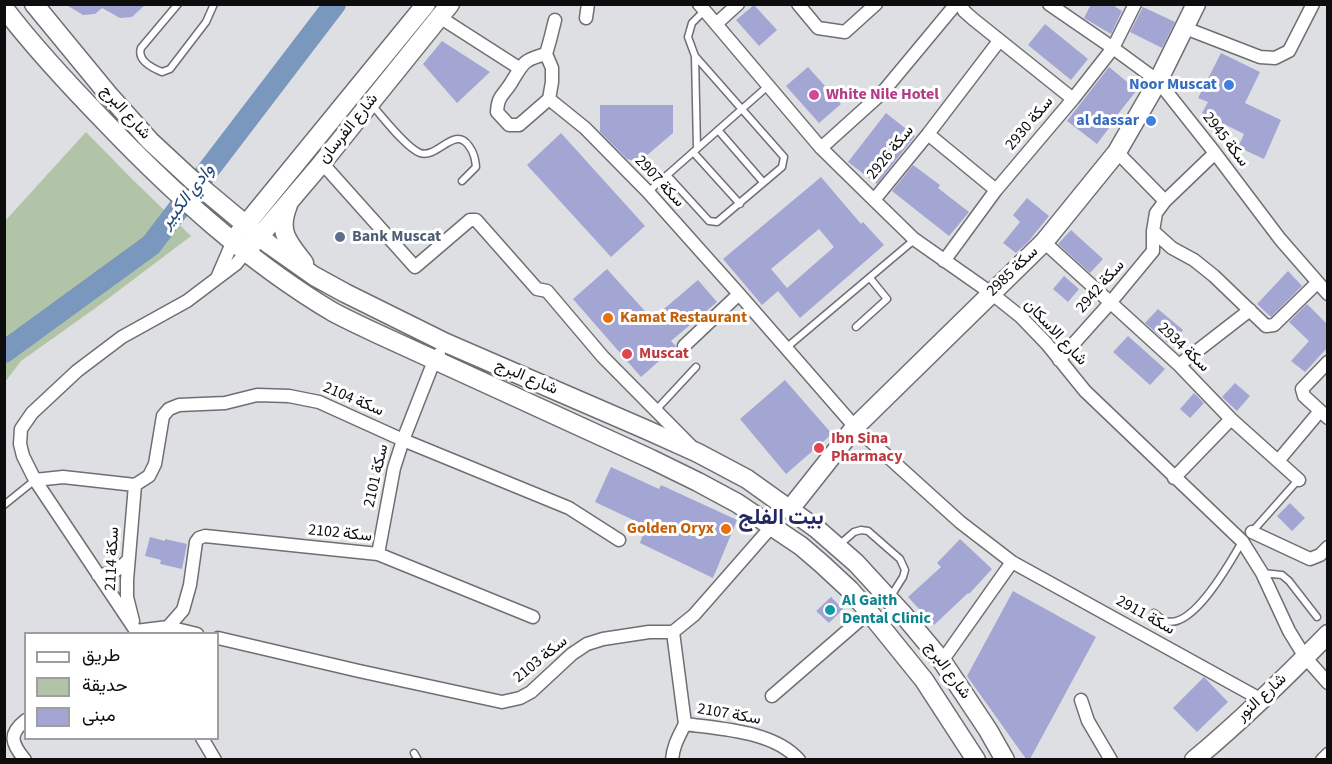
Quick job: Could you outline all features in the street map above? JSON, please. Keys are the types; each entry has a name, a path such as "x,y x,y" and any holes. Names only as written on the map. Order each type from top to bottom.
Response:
{"main road":[{"name":"شارع الفرسان","path":"239,247 245,224 426,4"},
{"name":"سكة 2985","path":"790,509 855,428 1044,242 1117,152 1158,81 1196,4"},
{"name":"شارع البرج","path":"35,6 150,141 191,179 270,245 314,276 446,343 698,453 747,479 817,529 856,563 942,661 1005,759"},
{"name":"شارع البرج","path":"4,8 25,35 138,157 239,247 304,293 335,313 434,361 651,459 737,503 801,546 850,591 869,612 924,680 976,759"},
{"name":"شارع الفرسان","path":"239,247 260,236 445,11"},
{"path":"288,203 283,217 286,239 314,276"},
{"name":"شارع النور","path":"1194,759 1262,700 1328,634"}],"street":[{"path":"586,18 588,4"},
{"path":"716,24 738,4"},
{"path":"798,4 818,28 845,32 876,4"},
{"path":"821,148 882,93 956,4"},
{"path":"961,4 964,11 1073,99"},
{"name":"سكة 2945","path":"1049,4 1158,81 1280,239 1328,294"},
{"name":"سكة 2930","path":"944,261 996,190 1113,48 1135,4"},
{"path":"1185,28 1260,57 1275,58 1289,51 1313,4"},
{"name":"شارع الاسكان","path":"702,8 821,148 915,239 1021,317 1085,391 1242,541 1262,573 1289,631 1305,657 1328,683"},
{"path":"445,11 519,68"},
{"path":"546,54 532,58 519,68 511,84 498,99 497,112 509,125 519,125 549,99 552,68 546,54 555,20"},
{"name":"سكة 2926","path":"874,200 928,134 999,40"},
{"name":"سكة 2907","path":"549,99 585,128 648,192 855,428"},
{"path":"928,134 996,190"},
{"path":"1117,152 1165,201"},
{"name":"سكة 2942","path":"1059,360 1153,251 1156,213 1165,201 1215,153"},
{"path":"322,163 415,267 470,220 477,220 537,288 547,291 603,357 698,453"},
{"path":"1153,231 1172,248 1194,260 1215,276 1266,326 1274,325 1317,283"},
{"name":"سكة 2934","path":"1044,242 1179,365 1231,419 1299,480"},
{"path":"134,632 35,480 23,456 20,444 21,429 32,412 77,371 122,337 187,302 217,279 239,247"},
{"path":"684,346 739,294"},
{"path":"1179,365 1250,310"},
{"name":"سكة 2101","path":"378,554 394,468 403,440 434,361 446,343"},
{"path":"1278,461 1324,415 1304,396 1302,389 1328,362"},
{"name":"سكة 2104","path":"135,485 149,476 155,464 163,416 169,409 179,405 225,403 257,394 289,396 319,402 403,440 569,508 619,540"},
{"path":"1174,478 1231,419"},
{"name":"سكة 2911","path":"855,428 960,522 1012,562 1262,700"},
{"path":"35,480 63,477 135,485"},
{"name":"سكة 2114","path":"135,485 127,597 135,632"},
{"path":"685,724 673,632 694,615 772,526"},
{"path":"1252,532 1310,559 1320,555 1328,547"},
{"name":"سكة 2102","path":"168,627 183,610 190,585 196,542 205,536 378,554 532,617"},
{"path":"98,575 111,574 120,569 128,560"},
{"path":"942,661 1012,562"},
{"path":"772,696 869,612"},
{"path":"140,632 168,627 192,632"},
{"name":"سكة 2103","path":"219,638 502,702 520,698 531,692 572,654 587,644 603,639 649,632 673,632"},
{"path":"1081,700 1088,721 1111,759"},
{"path":"24,721 15,728 13,735 15,744 25,759"},
{"name":"سكة 2107","path":"672,759 685,724 760,736 791,750 799,759"},
{"path":"203,740 215,759"},
{"path":"1322,759 1328,754"}],"lane":[{"path":"178,4 141,48 141,58 162,72 170,69 206,22 214,4"},
{"path":"667,176 709,221 717,222 782,167 784,157 695,56 688,37 692,23 702,8"},
{"path":"695,56 695,150 740,204"},
{"path":"648,192 768,86"},
{"path":"370,104 408,145 421,153 431,153 458,138 465,141 475,154 476,167 462,181"},
{"path":"718,130 763,182"},
{"path":"786,348 915,239"},
{"path":"856,327 887,299 870,278"},
{"path":"656,410 696,367"},
{"path":"4,505 35,480"},
{"path":"1154,613 1166,621 1177,621 1194,612 1232,560 1242,541 1299,480"},
{"path":"837,547 854,532 868,531 900,559 904,570 903,578 889,599"},
{"path":"1262,573 1281,575 1289,581 1317,617"}],"green space":[{"path":"86,132 191,236 21,361 5,382 5,221"}],"building":[{"path":"65,4 146,4 132,17 120,18 102,8 95,14 83,15"},
{"path":"1091,4 1111,4 1122,11 1111,34 1084,18"},
{"path":"754,5 777,30 759,46 736,20"},
{"path":"1143,7 1175,22 1162,48 1130,32"},
{"path":"1045,24 1088,59 1071,80 1028,45"},
{"path":"442,41 490,72 457,103 423,64"},
{"name":"Noor Muscat","path":"1221,53 1260,72 1245,103 1281,120 1264,159 1238,147 1244,134 1202,113 1208,102 1198,98"},
{"name":"White Nile Hotel","path":"808,67 841,104 819,123 786,86"},
{"path":"1109,67 1137,90 1097,144 1067,121"},
{"path":"600,105 673,105 673,133 639,162 627,159 600,132"},
{"path":"886,113 915,136 877,184 848,162"},
{"path":"561,133 645,226 611,257 527,165"},
{"path":"913,165 940,185 938,188 969,212 949,236 892,191"},
{"path":"821,177 861,224 863,222 884,245 800,318 778,291 762,305 723,259","holes":["819,229 834,247 787,288 771,269"]},
{"path":"1027,198 1049,216 1016,253 1003,243 1020,222 1013,215"},
{"path":"1071,230 1103,259 1090,273 1058,244"},
{"path":"607,269 652,319 698,280 717,302 671,341 676,346 641,377 573,299"},
{"path":"1288,271 1302,286 1271,317 1257,304"},
{"path":"1064,276 1079,289 1068,302 1053,289"},
{"path":"1307,304 1328,325 1328,347 1305,372 1291,361 1309,341 1289,322"},
{"path":"1158,309 1183,330 1170,345 1145,323"},
{"path":"1128,336 1165,369 1150,385 1113,352"},
{"path":"785,380 832,434 786,474 740,419"},
{"path":"1235,383 1250,396 1237,411 1222,397"},
{"path":"1194,393 1204,403 1190,418 1180,409"},
{"path":"611,467 659,489 661,485 737,520 713,578 640,543 646,526 595,502"},
{"path":"1290,503 1305,518 1292,531 1277,516"},
{"path":"150,537 187,544 182,569 160,564 161,560 145,556"},
{"path":"960,539 992,569 969,594 934,625 908,597 941,567 937,563"},
{"path":"1013,591 1096,637 1030,759 1026,759 967,676"},
{"name":"Al Gaith Dental Clinic","path":"831,597 843,609 829,623 816,611"},
{"path":"1204,677 1228,702 1197,732 1173,708"}],"waterway":[{"name":"وادي الكبير","path":"4,352 151,245 335,4"}],"place":[{"name":"Noor Muscat","path":"1229,85"},
{"name":"White Nile Hotel","path":"814,95"},
{"name":"al dassar","path":"1151,121"},
{"name":"Bank Muscat","path":"340,237"},
{"name":"Kamat Restaurant","path":"608,318"},
{"name":"Muscat","path":"627,354"},
{"name":"Ibn Sina Pharmacy","path":"819,448"},
{"name":"Golden Oryx","path":"726,529"},
{"name":"Al Gaith Dental Clinic","path":"830,610"}],"district":[{"name":"بيت الفلج","path":"781,519"}]}
